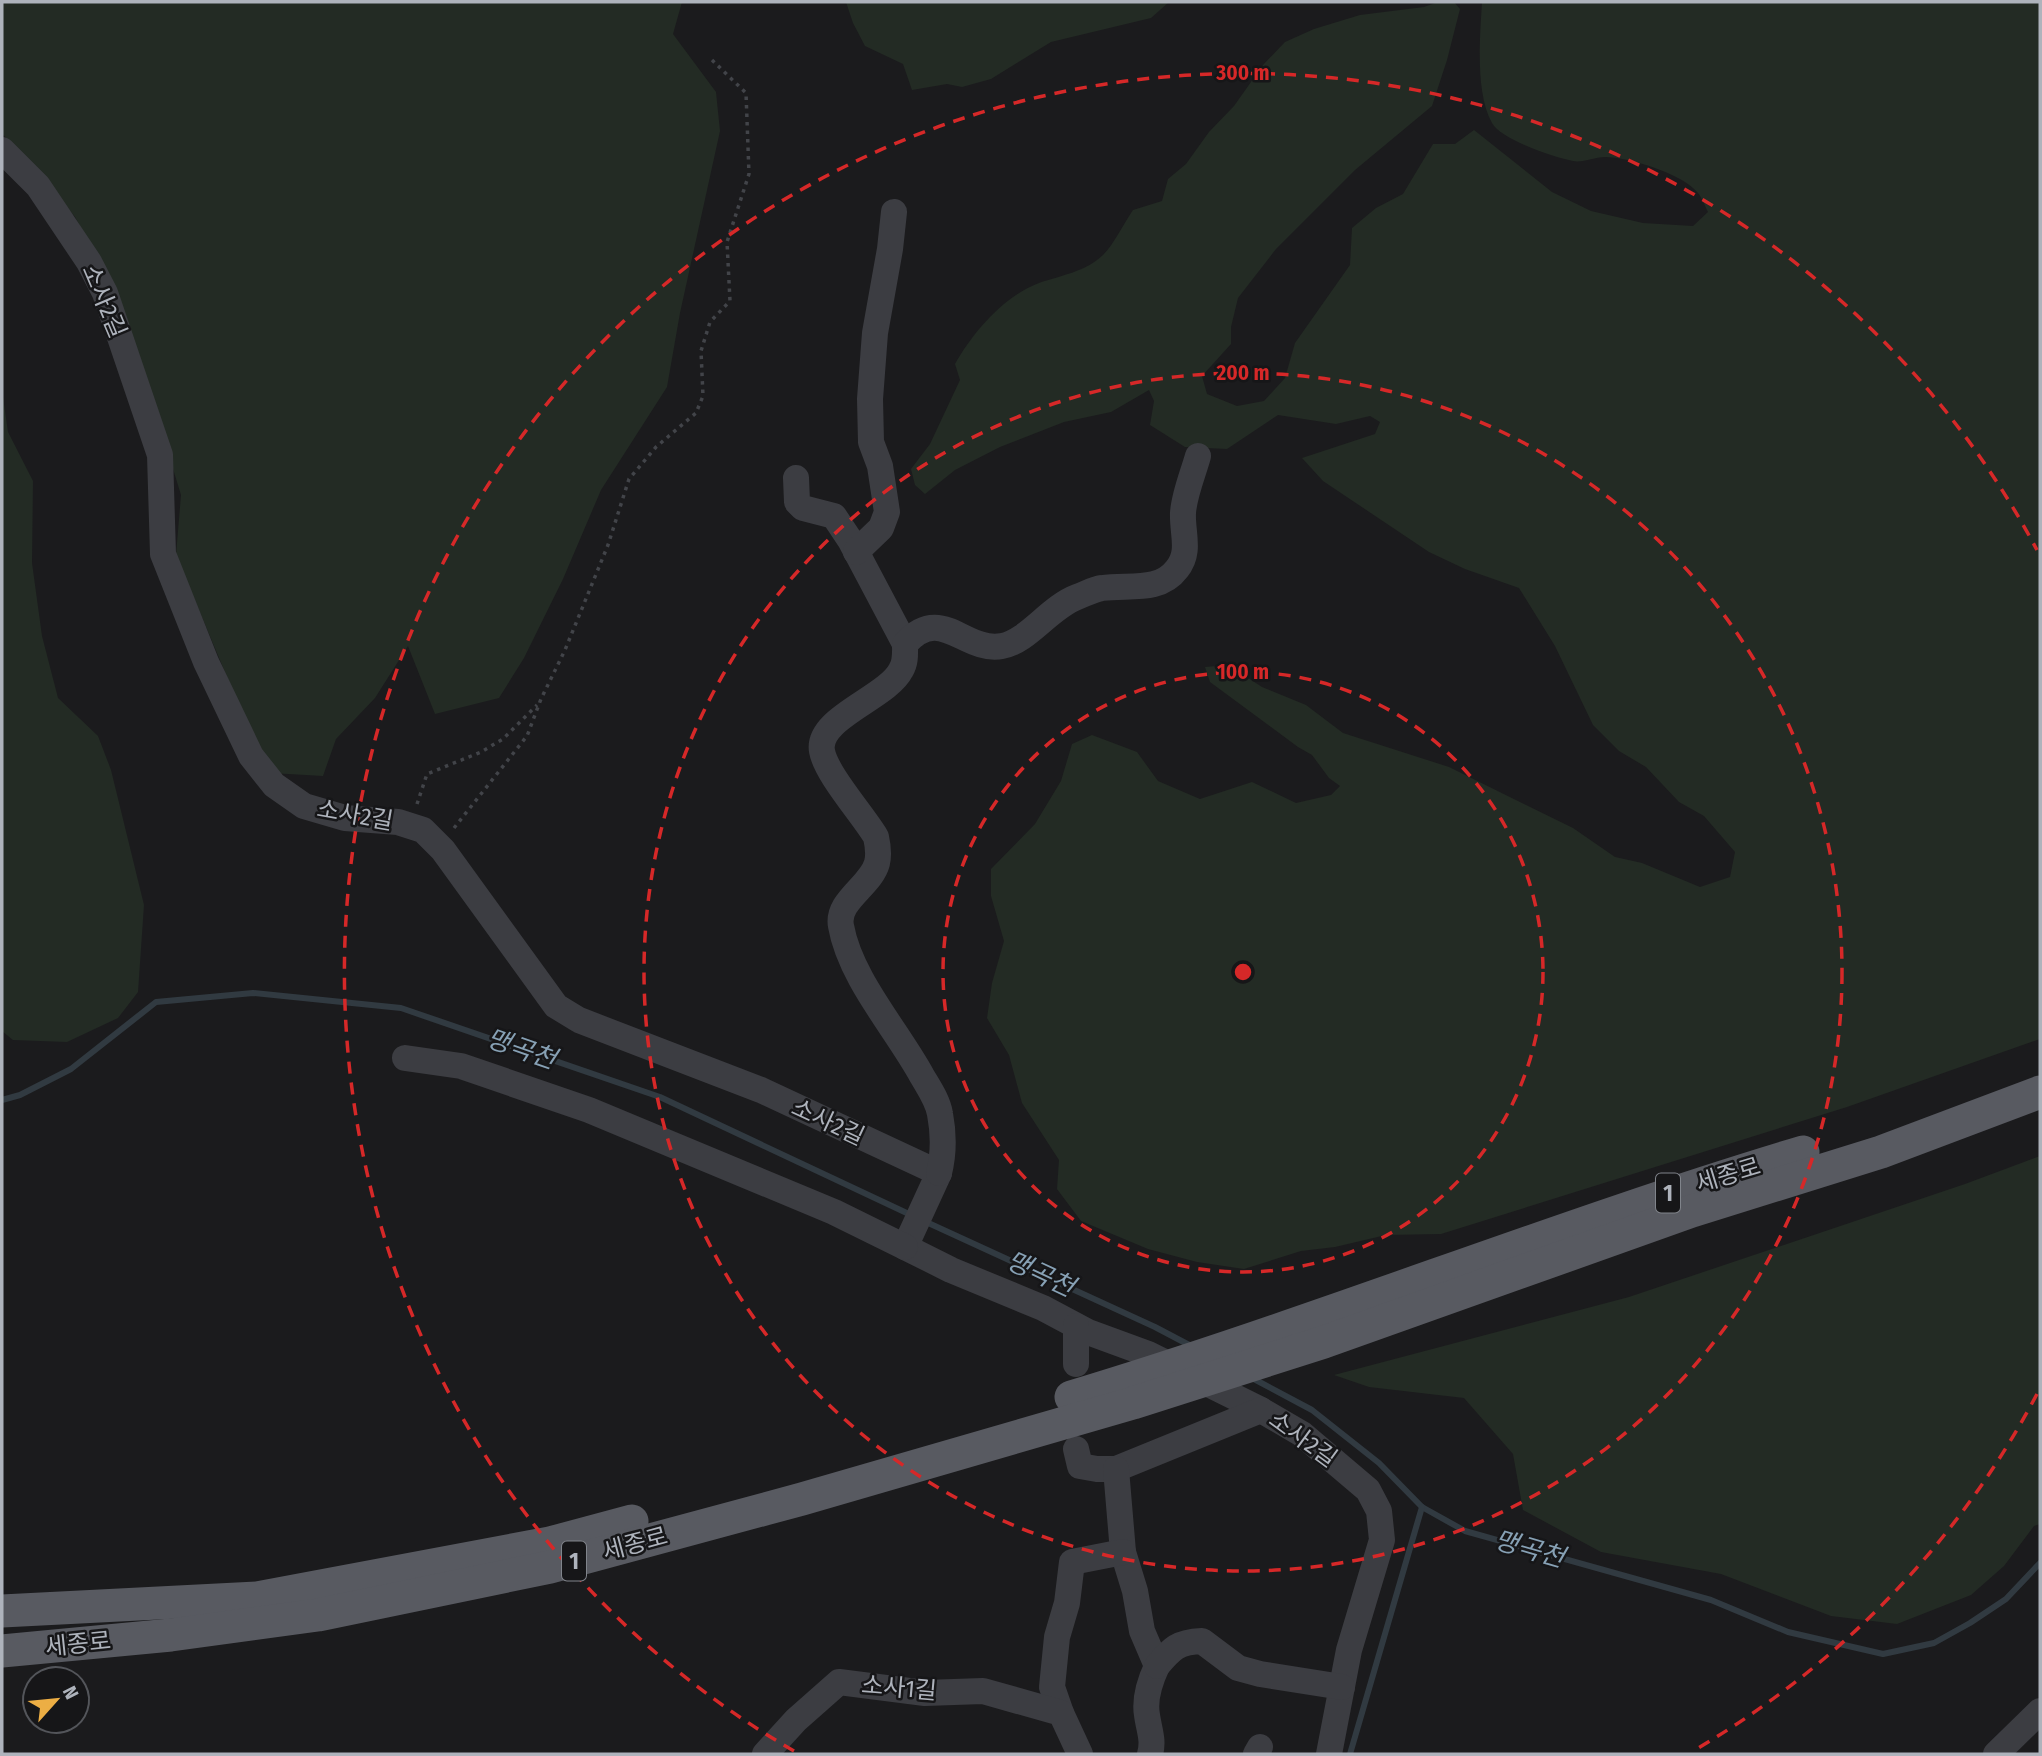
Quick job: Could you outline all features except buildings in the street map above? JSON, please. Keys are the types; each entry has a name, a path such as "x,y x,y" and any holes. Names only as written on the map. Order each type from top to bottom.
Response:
{"main road":[{"name":"세종로","path":"2,1651 171,1635 318,1615 550,1567 802,1499 1132,1391 1297,1323 1689,1186 1874,1131 2040,1068"},
{"name":"세종로","path":"2,1611 257,1598 550,1543 1324,1342 1692,1211 1881,1152 2040,1092"}],"street":[{"name":"소사2길","path":"2,149 38,186 89,262 105,293 160,455 163,554 205,662 250,757 274,785 304,806 345,818 398,822 423,831 439,845 556,1006 579,1020 761,1090 938,1176"},
{"path":"856,552 881,528 887,512 880,466 871,442 870,399 875,333 894,212"},
{"path":"905,644 916,632 930,626 954,632 987,647 1002,646 1017,642 1060,604 1072,598 1101,588 1146,586 1166,581 1178,569 1186,555 1183,511 1198,456"},
{"path":"796,478 797,502 803,508 834,516 905,644 901,671 891,682 831,726 822,740 822,750 827,765 877,837 877,865 843,910 840,922 850,957 889,1024 909,1051 940,1112 944,1151 938,1176 908,1242"},
{"name":"소사2길","path":"405,1058 461,1066 589,1110 908,1242 951,1270 1043,1307 1076,1326 1148,1354 1261,1410 1302,1434 1368,1490 1379,1511 1382,1540 1349,1650 1329,1754"},
{"path":"1076,1326 1076,1364"},
{"path":"1076,1449 1080,1466 1116,1469 1261,1410"},
{"path":"1116,1469 1123,1552 1135,1591 1142,1631 1157,1666"},
{"path":"1080,1754 1052,1687 1057,1637 1067,1603 1072,1562 1123,1552"},
{"path":"1150,1754 1153,1743 1146,1712 1148,1685 1157,1666 1172,1648 1186,1642 1202,1641 1238,1668 1260,1674 1342,1686"},
{"name":"소사1길","path":"765,1754 796,1720 839,1682 925,1693 983,1691 1061,1713"},
{"path":"1996,1754 2040,1711"}],"path":[{"path":"439,845 527,736 608,545 629,479 656,447 696,413 703,396 701,351 710,322 730,301 727,242 749,174 746,93 712,60"},
{"path":"411,826 428,774 481,752 503,739 539,704"}],"shaded area":[{"path":"2,2 682,2 673,34 716,92 720,131 680,313 667,387 601,490 563,579 524,658 499,698 435,714 408,646 375,698 336,739 323,776 271,773 176,555 181,495 145,377 101,264 75,217 2,134"},
{"path":"846,2 1169,2 1151,18 1051,42 991,79 962,87 947,84 912,90 903,64 865,46"},
{"path":"1438,2 1454,2 1460,9 1432,106 1355,170 1276,249 1238,298 1231,327 1231,344 1202,376 1207,394 1237,406 1264,401 1285,378 1295,343 1350,265 1352,228 1376,208 1403,194 1433,144 1455,144 1474,130 1552,192 1591,211 1643,223 1693,226 1708,212 1691,186 1668,173 1641,163 1615,158 1601,157 1585,161 1565,159 1529,147 1497,129 1487,110 1481,80 1482,2 2040,2 2040,1039 1847,1107 1441,1234 1386,1235 1335,1247 1301,1251 1244,1269 1197,1262 1148,1249 1081,1221 1057,1189 1059,1160 1022,1103 1009,1055 987,1018 992,983 1004,941 991,896 991,869 1035,824 1061,781 1072,744 1092,735 1137,752 1158,781 1200,799 1252,782 1296,803 1331,795 1340,786 1329,778 1312,755 1210,682 1205,667 1228,665 1262,687 1306,705 1343,733 1449,767 1573,828 1615,857 1642,863 1700,887 1730,877 1735,852 1704,816 1679,802 1646,767 1619,751 1593,725 1555,646 1519,588 1465,569 1429,552 1323,481 1302,458 1375,434 1380,422 1370,416 1336,424 1278,415 1227,449 1185,447 1150,425 1154,401 1149,390 1111,412 1064,422 1000,447 955,470 925,494 915,485 911,469 930,444 960,380 955,364 980,328 1002,306 1026,289 1096,261 1111,245 1133,210 1162,201 1168,179 1186,164 1209,132 1234,106 1263,65 1285,42 1314,29 1360,15 1424,7"},
{"path":"2,390 8,432 33,481 32,563 42,636 58,698 98,736 111,770 144,905 138,992 118,1018 67,1042 13,1040 2,1031"},
{"path":"2040,1156 2040,1524 2034,1526 2004,1566 1971,1595 1897,1624 1831,1616 1721,1574 1601,1552 1523,1510 1513,1454 1464,1398 1369,1387 1334,1375 1629,1297 1965,1184"}],"waterway":[{"name":"맹곡천","path":"2,1100 20,1095 71,1069 156,1002 253,993 401,1008 660,1097 911,1215"},
{"name":"맹곡천","path":"924,1221 1193,1347"},
{"name":"맹곡천","path":"1252,1378 1312,1410 1379,1463 1422,1507 1465,1531 1711,1600 1788,1632 1883,1654 1934,1643 2006,1599 2040,1563"},
{"path":"1350,1754 1422,1507"}]}
